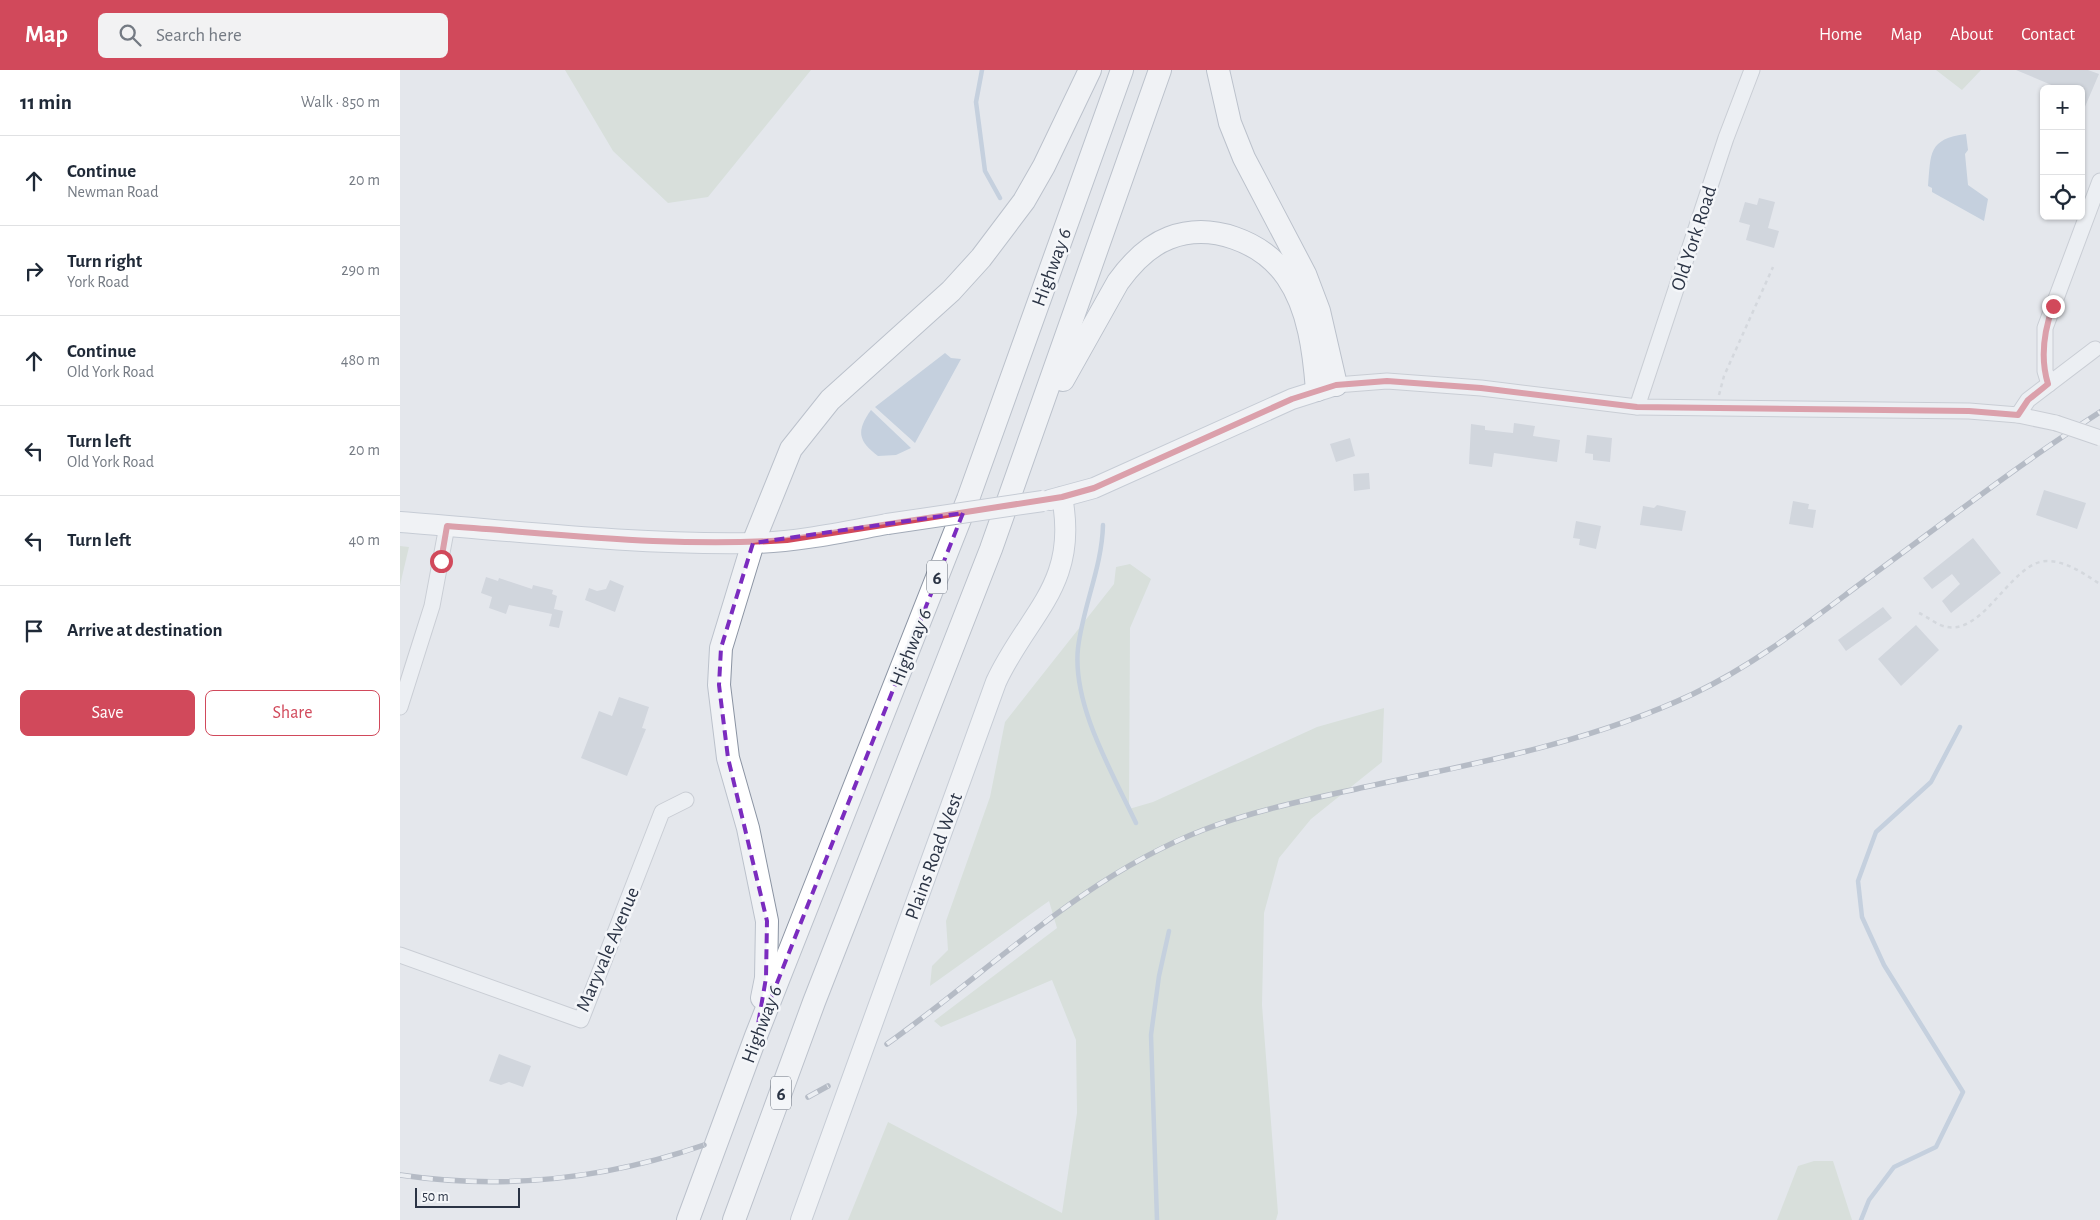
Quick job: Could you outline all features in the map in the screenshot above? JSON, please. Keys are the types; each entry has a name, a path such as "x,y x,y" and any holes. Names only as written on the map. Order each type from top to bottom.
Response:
{"highway":[{"path":"756,1036 766,978 767,922 748,828 728,758 719,684 721,648 753,543 791,450 830,400 951,291 981,258 1024,201 1044,166 1090,70"},
{"name":"Highway 6","path":"688,1220 756,1036 968,499 1122,70"},
{"name":"Highway 6","path":"734,1220 814,1002 991,549 1160,70"},
{"path":"1218,70 1230,123 1244,158 1305,274 1319,311 1326,388"},
{"path":"991,549 1068,370 1088,333 1128,267 1148,251 1170,238 1194,233 1218,232 1257,248 1273,260 1291,284 1305,317 1326,388"}],"main road":[{"path":"400,522 636,540 753,543 787,540 1053,499 1094,488 1326,388"},
{"name":"Plains Road West","path":"801,1220 996,682 1012,652 1040,612 1056,582 1065,531 1053,499"}],"street":[{"name":"Old York Road","path":"1637,407 1726,138 1752,70"},
{"path":"2048,384 2044,371 2045,328 2100,181"},
{"path":"2018,415 2028,400 2095,349"},
{"path":"1326,388 1396,382 1481,388 1637,407 1969,411 2018,415 2056,423 2100,438"},
{"path":"400,707 432,606 447,526"},
{"name":"Maryvale Avenue","path":"400,955 581,1020 662,812 686,800"}],"path":[{"path":"1715,408 1724,376 1773,267"},
{"path":"1920,613 1947,627 1969,624 2027,569 2046,561 2074,568 2100,584"}],"highlighted area":[{"path":"963,513 756,1036 766,978 767,921 728,758 719,685 721,648 753,543"}],"green space":[{"path":"565,70 811,70 708,197 668,203 613,151"},
{"path":"1936,70 1981,70 1962,90"},
{"path":"400,546 409,547 400,585"},
{"path":"1130,564 1151,579 1130,628 1129,809 1153,802 1317,727 1384,708 1382,762 1311,819 1279,858 1264,913 1262,1005 1278,1213 1276,1220 848,1220 888,1122 1062,1213 1077,1113 1076,1040 1052,980 941,1027 934,1021 1057,928 1049,901 930,986 932,966 948,950 946,921 990,797 1005,722 1114,584 1116,567"},
{"path":"1814,1161 1833,1161 1852,1220 1777,1220 1798,1166"}],"water":[{"path":"1966,134 1968,150 1965,154 1968,185 1988,199 1984,221 1932,192 1932,188 1928,186 1931,156 1938,144 1954,136"},
{"path":"945,353 951,358 961,359 915,443 875,407"},
{"path":"871,410 911,448 896,455 878,456 871,451 863,440 861,430"}],"building":[{"path":"2016,70 2088,70 2099,74 2085,107 2085,85 2052,85"},
{"path":"1759,198 1775,202 1768,228 1779,231 1774,248 1746,240 1750,225 1739,222 1745,202 1757,205"},
{"path":"1514,423 1535,426 1533,436 1560,440 1557,462 1494,453 1492,467 1469,464 1471,424 1485,426 1485,430 1513,433"},
{"path":"1587,435 1612,438 1610,462 1593,460 1593,454 1585,453"},
{"path":"1350,438 1355,456 1336,462 1330,444"},
{"path":"1369,473 1370,489 1354,491 1353,474"},
{"path":"2044,490 2086,503 2077,529 2036,515"},
{"path":"1793,501 1809,504 1808,509 1816,510 1813,528 1789,524"},
{"path":"1657,505 1686,511 1682,531 1640,525 1643,506 1654,508"},
{"path":"1576,521 1601,526 1596,549 1579,545 1580,539 1573,538"},
{"path":"1973,538 2001,573 1951,613 1942,601 1960,584 1952,574 1932,589 1923,578"},
{"path":"486,577 498,581 499,578 532,589 533,585 553,590 552,594 557,596 554,609 563,611 559,628 549,626 552,614 509,605 506,614 489,608 492,597 481,593"},
{"path":"610,580 624,586 615,612 585,600 589,588 597,591 606,589"},
{"path":"1883,607 1892,618 1846,651 1838,640"},
{"path":"1916,625 1939,650 1901,686 1878,659"},
{"path":"619,697 649,707 642,728 646,729 627,776 581,758 599,711 612,716"},
{"path":"499,1054 531,1066 523,1087 509,1082 501,1085 489,1081"}],"waterway":[{"path":"982,70 976,102 985,171 1000,198"},
{"path":"1103,525 1096,571 1080,632 1078,670 1087,715 1136,823"},
{"path":"1861,1220 1869,1200 1894,1167 1936,1147 1963,1092 1884,965 1862,917 1858,881 1876,832 1931,782 1960,727"},
{"path":"1157,1220 1151,1035 1159,976 1169,931"}],"railway":[{"path":"887,1044 1077,899 1117,873 1159,850 1203,830 1283,806 1491,760 1573,739 1654,711 1715,683 1757,658 1798,630 2007,476 2100,412"},
{"path":"808,1097 828,1086"},
{"path":"400,1175 477,1181 516,1181 554,1178 630,1166 704,1145"}],"route":[{"path":"441,561 447,526 636,540 753,543 787,540 1043,502 1094,488 1292,399 1336,385 1387,381 1481,388 1637,407 1841,411 1969,411 2018,415 2028,400 2048,384 2044,371 2045,328 2053,306"}]}
